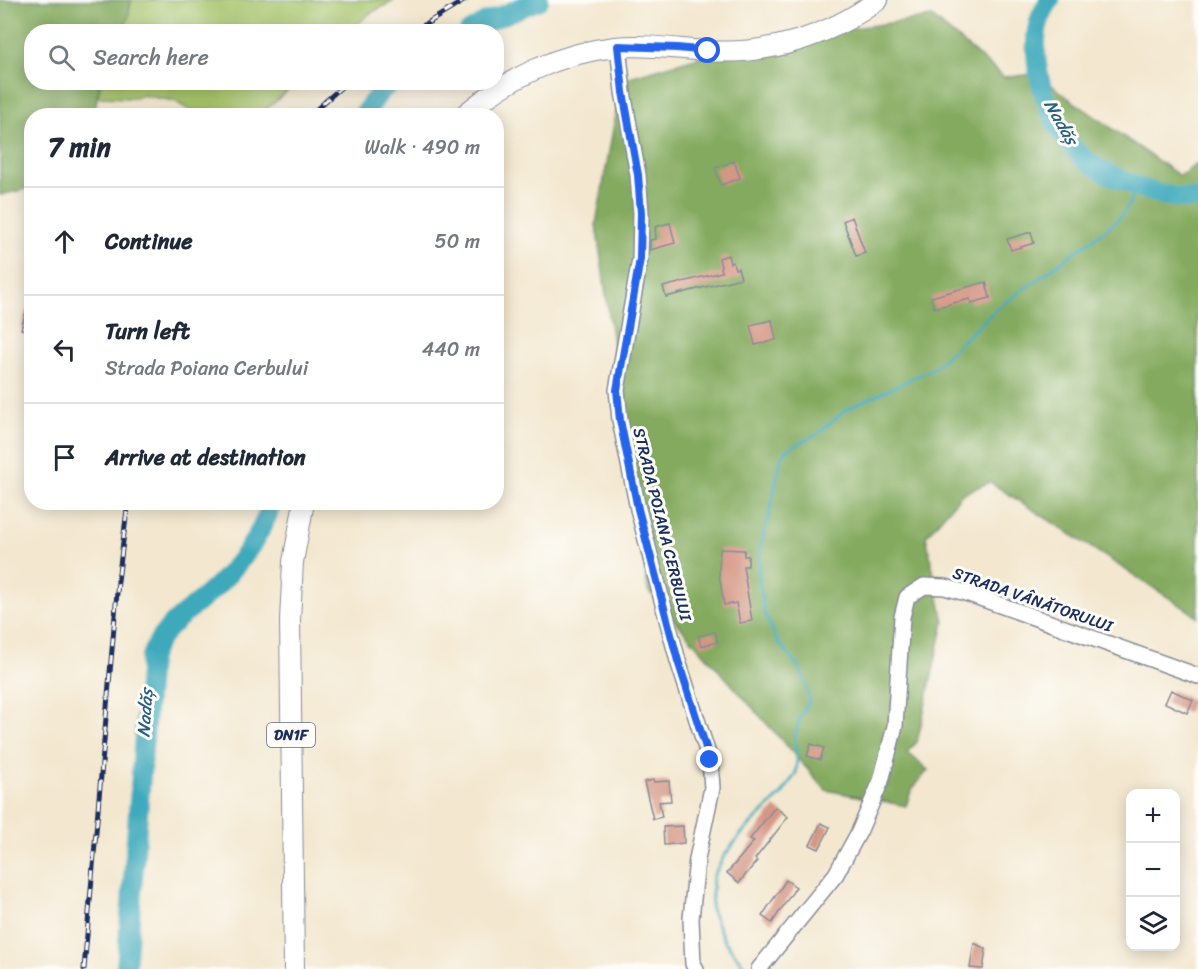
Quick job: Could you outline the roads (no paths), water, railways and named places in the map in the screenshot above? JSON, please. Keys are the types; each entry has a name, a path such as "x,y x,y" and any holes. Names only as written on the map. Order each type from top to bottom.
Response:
{"main road":[{"path":"504,86 540,68 578,54 618,46 708,51 765,48 789,44 828,30 860,14 878,0"},
{"path":"474,108 498,90"},
{"name":"DN1F","path":"294,969 290,620 293,562 303,510"}],"street":[{"name":"STRADA POIANA CERBULUI","path":"618,46 623,92 638,175 641,213 640,259 617,390 620,420 640,520 678,661 710,760 712,788 697,859 691,919 693,964 696,969"},
{"name":"STRADA VÂNĂTORULUI","path":"759,969 836,874 859,832 881,781 895,726 902,617 907,597 924,586 945,587 1198,676"}],"waterway":[{"name":"Nadăș","path":"482,24 539,0"},
{"name":"Nadăș","path":"1050,0 1041,16 1036,53 1044,94 1062,133 1087,161 1117,178 1166,196 1198,198"},
{"name":"Nadăș","path":"368,108 382,90"},
{"path":"747,969 724,940 711,909 713,877 724,856 743,832 782,794 796,773 795,738 799,720 809,701 807,687 799,667 777,641 765,614 759,580 760,547 781,458 788,449 819,433 845,410 934,368 995,310 1112,225 1128,207 1135,185"},
{"name":"Nadăș","path":"126,969 150,659 167,630 218,585 237,564 262,528 269,510"}],"railway":[{"path":"426,24 465,0"},
{"path":"318,108 338,90"},
{"path":"84,969 118,581 127,510"}]}
